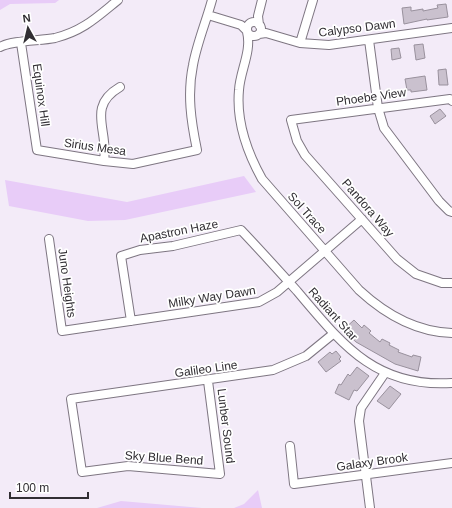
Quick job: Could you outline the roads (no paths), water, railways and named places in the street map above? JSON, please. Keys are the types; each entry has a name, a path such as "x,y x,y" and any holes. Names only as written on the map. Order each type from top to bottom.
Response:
{"street":[{"path":"0,47 54,38 79,30 92,22 118,0"},
{"path":"208,16 212,0"},
{"name":"Sol Trace","path":"262,0 243,67 239,97 240,118 252,160 262,179 359,290 386,312 413,326 430,331 452,333"},
{"path":"300,43 313,0"},
{"name":"Calypso Dawn","path":"208,16 300,43 329,45 452,28"},
{"name":"Sirius Mesa","path":"37,150 104,161 133,164 197,150 190,112 191,81 196,54 208,16"},
{"path":"369,40 378,108 384,128 439,202 452,212"},
{"name":"Equinox Hill","path":"21,43 37,150"},
{"path":"104,161 105,150 100,111 101,104 109,93 120,87"},
{"name":"Phoebe View","path":"291,120 450,99 452,101"},
{"name":"Pandora Way","path":"291,120 297,141 305,155 397,259 416,274 442,283 452,283"},
{"name":"Milky Way Dawn","path":"62,331 254,304 268,298 362,219"},
{"name":"Apastron Haze","path":"131,321 121,256 140,250 173,246 241,230"},
{"name":"Radiant Star","path":"241,230 333,334 353,353 384,373 413,381 452,383"},
{"name":"Juno Heights","path":"49,239 62,331"},
{"name":"Galileo Line","path":"82,472 71,399 262,373 284,367 311,352 333,334"},
{"path":"370,508 359,427 361,408 384,373"},
{"name":"Lunber Sound","path":"208,381 220,474"},
{"name":"Galaxy Brook","path":"290,446 294,484 452,463"},
{"name":"Sky Blue Bend","path":"82,472 128,466 220,474"}]}
